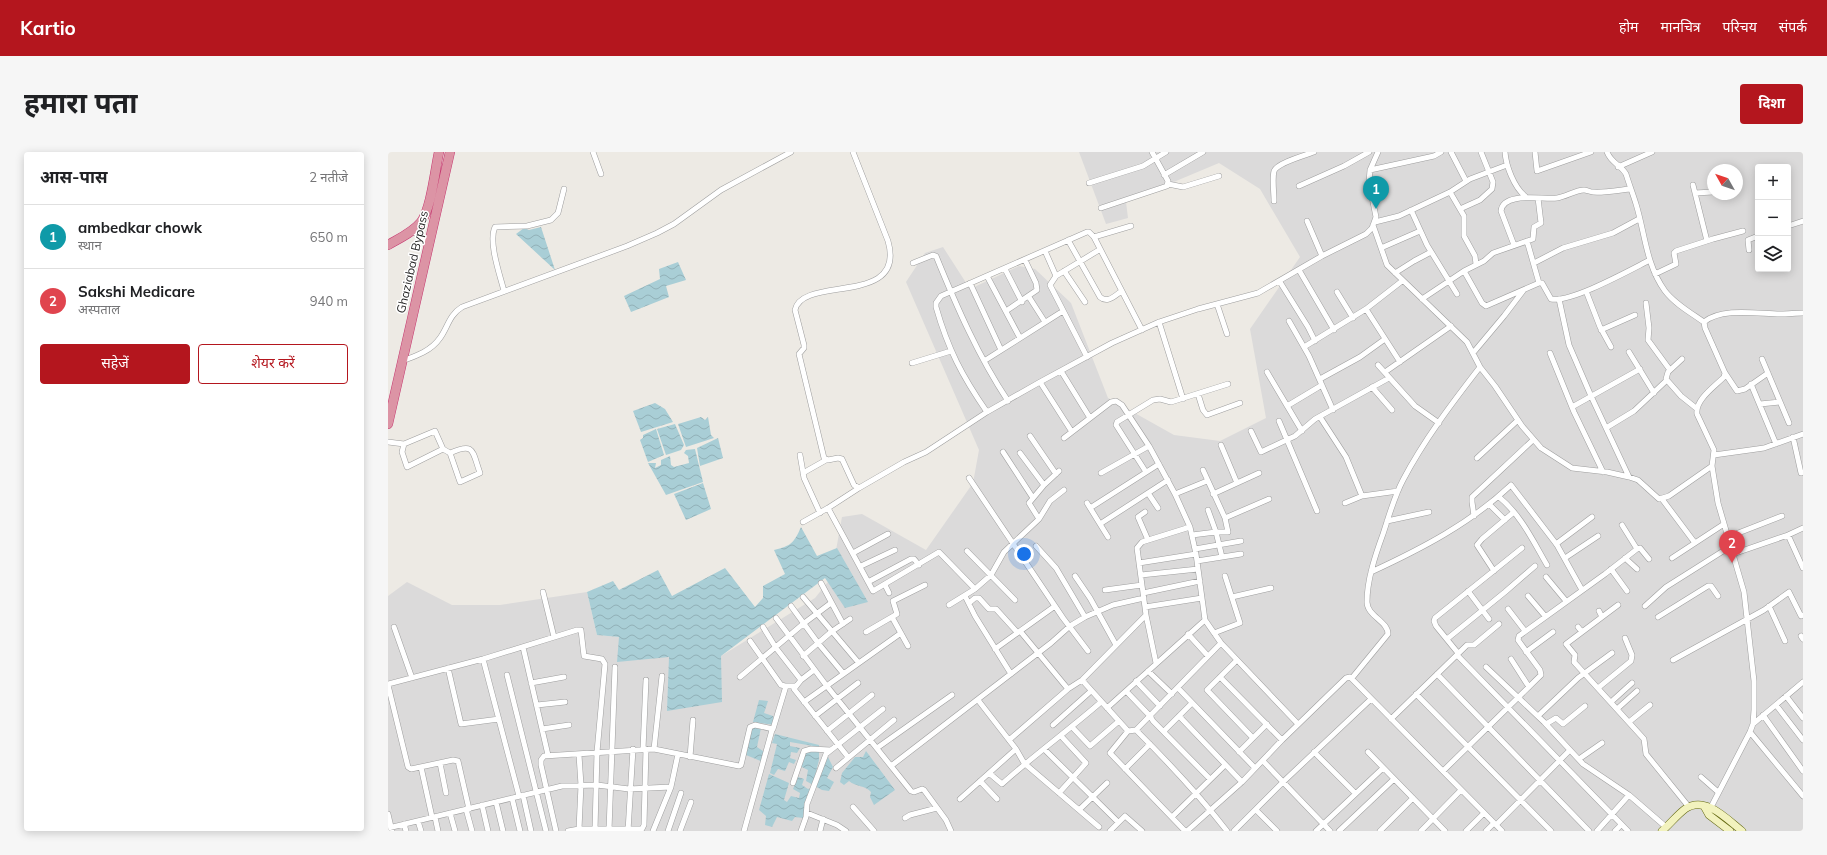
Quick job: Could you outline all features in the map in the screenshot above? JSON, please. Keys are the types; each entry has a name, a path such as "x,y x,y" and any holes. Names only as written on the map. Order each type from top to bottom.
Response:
{"highway":[{"name":"Ghaziabad Bypass","path":"388,245 412,231 422,221 429,204 439,152"},
{"name":"Ghaziabad Bypass","path":"388,424 450,152"}],"street":[{"path":"593,152 601,174"},
{"path":"402,361 416,356 433,346 440,338 451,316 458,310 504,291 590,260 674,224 721,190 791,152"},
{"path":"826,460 799,354 804,348 804,345 795,308 804,299 813,295 874,281 884,272 890,260 891,253 881,221 853,152"},
{"path":"1152,152 1168,184"},
{"path":"1089,183 1138,168 1166,152"},
{"path":"1164,175 1203,152"},
{"path":"1274,201 1274,174 1276,169 1300,155 1313,152"},
{"path":"1299,186 1344,166 1369,152"},
{"path":"1378,152 1370,170 1369,182 1376,211 1374,224 1385,261 1402,281 1467,342 1480,367 1496,386 1533,440 1541,448 1566,466 1572,468 1603,472 1638,480 1654,495 1662,499 1694,543"},
{"path":"1370,170 1434,156 1441,152"},
{"path":"1451,152 1466,181"},
{"path":"1460,209 1490,192 1494,185 1481,152"},
{"path":"1504,152 1507,165 1518,189 1525,196"},
{"path":"1535,152 1537,171 1591,152"},
{"path":"1606,152 1611,160 1624,172 1636,204 1655,274 1665,291 1674,300 1704,322 1705,328 1725,373 1737,391 1745,389 1768,373"},
{"path":"1618,167 1652,152"},
{"path":"803,522 904,462 926,452 987,412 1087,357 1159,322 1258,293 1280,282 1322,256 1366,234 1374,224 1399,216 1450,192 1466,181 1507,165"},
{"path":"1101,208 1165,187 1168,184 1182,187 1219,176"},
{"path":"1693,185 1707,241"},
{"path":"504,291 495,255 493,234 496,227 527,226 553,219 558,213 564,189"},
{"path":"1514,245 1502,215 1501,208 1510,200 1525,196 1538,198 1561,198 1582,190 1594,192 1630,189"},
{"path":"1450,192 1464,218 1464,236 1475,256 1476,264"},
{"path":"1695,193 1707,192"},
{"path":"1422,299 1464,270 1484,261 1493,254 1533,239 1535,236 1534,227 1541,223 1538,198"},
{"path":"1411,210 1431,252 1457,294"},
{"path":"1534,262 1563,248 1613,233 1639,219"},
{"path":"1307,220 1322,256"},
{"path":"1791,225 1803,221"},
{"path":"1094,237 1131,226"},
{"path":"1381,248 1420,230"},
{"path":"412,231 429,242"},
{"path":"1655,274 1676,264 1674,255 1676,251 1743,231"},
{"path":"987,412 966,383 951,351 936,307 938,299 950,292 1087,232 1094,237 1099,250 1142,330"},
{"path":"1749,250 1748,240 1755,237"},
{"path":"1068,240 1103,300 1108,300 1122,291"},
{"path":"1527,241 1539,282 1542,283 1549,298 1554,300 1586,291 1650,260"},
{"path":"1045,250 1056,276"},
{"path":"1087,357 1050,285 1056,276 1099,250"},
{"path":"1395,273 1431,252"},
{"path":"912,263 933,255 936,256 950,292 984,361 1008,400"},
{"path":"1006,311 1035,293 1037,287 1025,260"},
{"path":"1005,269 1022,302"},
{"path":"1298,270 1334,330"},
{"path":"1464,270 1482,303 1486,306 1539,282"},
{"path":"1064,271 1085,302"},
{"path":"987,276 1020,338"},
{"path":"1304,347 1353,318 1402,281"},
{"path":"1280,282 1303,318 1315,341"},
{"path":"970,283 1001,350"},
{"path":"1473,352 1524,290"},
{"path":"1586,291 1601,330 1611,347"},
{"path":"1337,292 1353,318"},
{"path":"1029,297 1045,322"},
{"path":"1559,299 1569,345 1629,477"},
{"path":"1646,303 1649,328 1648,340 1670,370"},
{"path":"1217,304 1227,334"},
{"path":"1366,309 1400,362"},
{"path":"984,361 1063,311"},
{"path":"1704,322 1710,318 1741,312 1780,314 1803,313"},
{"path":"1601,330 1636,315"},
{"path":"1289,321 1320,379 1333,410"},
{"path":"1159,322 1183,399"},
{"path":"1385,372 1451,326"},
{"path":"1320,379 1360,357 1385,339"},
{"path":"912,363 951,351"},
{"path":"1550,352 1572,407 1603,472"},
{"path":"1629,352 1654,393"},
{"path":"1682,359 1665,377 1681,396 1696,408"},
{"path":"1762,359 1789,423"},
{"path":"1378,365 1415,406 1439,423"},
{"path":"1352,678 1388,634 1387,629 1367,606 1371,572 1398,491 1439,423 1480,367"},
{"path":"1572,407 1640,369"},
{"path":"1061,371 1090,418"},
{"path":"1267,372 1302,431"},
{"path":"1708,809 1753,724 1754,681 1744,592 1718,503 1712,466 1714,455 1712,444 1697,414 1696,408 1698,403 1724,377 1725,373"},
{"path":"1251,431 1261,452 1302,431 1320,417 1389,378"},
{"path":"1606,428 1634,411 1667,380"},
{"path":"1040,382 1072,432"},
{"path":"1146,472 1116,425 1117,422 1129,415 1141,405 1153,400 1160,399 1171,402 1228,384"},
{"path":"1751,384 1776,444"},
{"path":"1287,406 1322,385"},
{"path":"1372,387 1392,410"},
{"path":"1198,394 1203,410 1207,415 1240,403"},
{"path":"1064,438 1111,402 1116,401 1122,405 1149,446 1168,480 1190,528 1196,551 1205,620 1221,643 1298,724"},
{"path":"1760,404 1780,402"},
{"path":"1320,417 1348,461 1362,496"},
{"path":"1477,458 1518,420"},
{"path":"1279,421 1288,439 1317,511"},
{"path":"388,442 404,444 435,431 443,449 450,453 460,482 480,473 471,450 464,447 450,453"},
{"path":"1714,455 1764,448 1803,434"},
{"path":"1030,436 1057,472 1044,485 1029,504 1039,519"},
{"path":"1793,437 1802,471"},
{"path":"1474,516 1472,497 1533,440"},
{"path":"404,444 402,452 407,467 443,449"},
{"path":"1221,445 1237,483"},
{"path":"1101,473 1149,446"},
{"path":"1003,452 1033,498"},
{"path":"1020,453 1044,485"},
{"path":"800,455 806,486 820,513"},
{"path":"803,473 826,460 842,459 854,485 859,488"},
{"path":"1108,537 1089,506 1159,464"},
{"path":"1662,499 1669,496 1712,466"},
{"path":"1192,535 1228,532 1225,518 1203,470"},
{"path":"1213,494 1260,473"},
{"path":"969,478 1055,606 1088,651"},
{"path":"1100,524 1168,480"},
{"path":"1175,494 1208,481"},
{"path":"1371,572 1408,555 1474,516 1490,505 1511,485 1556,544 1582,590"},
{"path":"948,605 975,589 990,575 1004,552 1039,519 1050,501 1064,490"},
{"path":"1345,503 1362,496 1398,491"},
{"path":"1148,493 1158,508"},
{"path":"1499,497 1523,522 1547,565"},
{"path":"1225,518 1269,499"},
{"path":"1490,505 1505,520"},
{"path":"828,508 861,566 873,591 937,553 940,553 975,589"},
{"path":"1208,510 1220,544 1222,557"},
{"path":"1145,512 1138,517 1148,540"},
{"path":"1387,521 1429,512"},
{"path":"1494,571 1477,545 1514,512"},
{"path":"1728,537 1782,516"},
{"path":"1556,544 1592,518"},
{"path":"1672,558 1724,524"},
{"path":"1622,525 1637,549 1640,548 1649,559"},
{"path":"1156,663 1146,614 1137,548 1141,542 1190,528"},
{"path":"1733,554 1788,535 1803,528"},
{"path":"853,553 888,534"},
{"path":"1788,535 1803,568"},
{"path":"1565,558 1598,536"},
{"path":"1140,563 1196,551 1220,544 1241,541"},
{"path":"1036,546 1056,568 1085,617"},
{"path":"1645,606 1666,587 1731,546"},
{"path":"1522,548 1435,618 1434,623 1457,654 1628,831"},
{"path":"1443,771 1538,678 1541,673 1517,639 1545,616 1637,549"},
{"path":"861,566 895,550"},
{"path":"967,551 1015,600"},
{"path":"1197,560 1241,554"},
{"path":"1625,558 1637,569"},
{"path":"868,582 911,559 915,560 919,565"},
{"path":"1446,639 1535,566"},
{"path":"1141,575 1198,569"},
{"path":"1611,569 1627,591"},
{"path":"1075,576 1116,645"},
{"path":"1214,633 1240,623 1225,576"},
{"path":"1546,577 1566,602"},
{"path":"891,766 978,700 1070,626 1085,617 1113,605 1200,581"},
{"path":"821,583 843,624"},
{"path":"885,585 889,593"},
{"path":"866,632 892,618 898,613 893,601 925,585"},
{"path":"1105,590 1142,585"},
{"path":"1658,617 1708,586 1711,586 1718,596"},
{"path":"1232,597 1271,588"},
{"path":"1468,591 1490,619"},
{"path":"543,592 554,637"},
{"path":"1673,660 1770,606 1789,592 1802,616 1803,615"},
{"path":"965,596 975,616 1011,674"},
{"path":"1528,596 1545,616"},
{"path":"803,597 831,632 858,662"},
{"path":"969,603 974,598 979,598 989,609 996,609 1038,652 1068,689"},
{"path":"1145,607 1202,598"},
{"path":"740,677 803,624 831,604"},
{"path":"1618,605 1566,644 1575,655 1574,662 1644,739 1646,754 1688,807"},
{"path":"791,606 803,624 843,673"},
{"path":"996,649 1055,606"},
{"path":"1770,606 1785,641"},
{"path":"1508,609 1525,631"},
{"path":"1599,611 1602,617"},
{"path":"1010,740 1068,689 1082,680 1146,614"},
{"path":"776,618 803,656 911,791 913,793 923,789 946,820 951,831"},
{"path":"892,618 908,646"},
{"path":"803,656 831,632 850,619"},
{"path":"1107,708 1205,620"},
{"path":"1391,719 1457,654 1468,645 1474,645 1499,624"},
{"path":"394,627 412,678"},
{"path":"763,627 776,648 801,680"},
{"path":"1578,627 1582,632"},
{"path":"472,831 458,761 455,760 411,769 406,764 388,685 483,659 577,630 581,630 584,656 602,659 604,662 597,752 595,830"},
{"path":"1526,652 1553,632"},
{"path":"804,702 858,662 901,633"},
{"path":"1188,634 1208,656"},
{"path":"1598,688 1631,661 1632,655 1625,638"},
{"path":"750,640 762,660 780,684 795,686 814,670"},
{"path":"1221,643 1136,730 1128,731 1110,753 1186,831 1211,811 1242,782 1282,740 1346,678 1352,678 1502,831"},
{"path":"523,647 548,755"},
{"path":"1538,716 1565,689 1612,653"},
{"path":"483,659 530,831"},
{"path":"1511,659 1529,687"},
{"path":"1237,660 1208,688 1208,692 1253,738"},
{"path":"609,830 612,786 615,667"},
{"path":"1486,667 1538,716 1588,768 1629,795 1664,829 1688,807 1695,804 1708,809 1742,831"},
{"path":"448,668 461,724 499,719"},
{"path":"1148,671 1172,694"},
{"path":"1436,674 1589,831"},
{"path":"507,675 546,831"},
{"path":"654,749 662,676"},
{"path":"1220,676 1282,740"},
{"path":"531,683 564,677"},
{"path":"568,831 579,829 628,831 641,830 644,828 646,788 644,749 646,680"},
{"path":"1082,680 1128,731"},
{"path":"1136,681 1160,706"},
{"path":"815,716 858,683"},
{"path":"1611,702 1632,683"},
{"path":"1753,724 1803,683"},
{"path":"744,831 772,730 786,686"},
{"path":"795,686 795,690 848,757"},
{"path":"1178,688 1255,768"},
{"path":"1126,690 1150,716 1152,721 1164,731 1210,779"},
{"path":"1052,725 1091,691"},
{"path":"1617,709 1637,691"},
{"path":"1416,694 1522,799 1552,831"},
{"path":"826,731 872,696"},
{"path":"878,748 952,696"},
{"path":"1786,696 1803,718"},
{"path":"1234,831 1314,752 1371,699"},
{"path":"978,700 1010,740 1024,763 1099,827"},
{"path":"537,705 565,702"},
{"path":"989,773 1002,784 1024,763 1061,736 1101,702"},
{"path":"1164,731 1192,703"},
{"path":"1629,722 1650,705"},
{"path":"1776,705 1803,740"},
{"path":"1546,724 1556,718 1563,724 1584,706"},
{"path":"801,831 807,804 824,758 830,750 883,708"},
{"path":"1763,715 1803,771"},
{"path":"1179,716 1242,782"},
{"path":"690,757 693,720"},
{"path":"836,768 894,720"},
{"path":"1072,727 1090,746 1119,721"},
{"path":"1239,752 1267,724"},
{"path":"542,729 569,725"},
{"path":"556,831 546,790 541,760 544,756 579,755 633,749 654,749 739,766 742,765 750,726 755,725 772,730"},
{"path":"1136,730 1196,793 1227,831"},
{"path":"1750,732 1803,796"},
{"path":"1059,793 1086,762 1061,736"},
{"path":"1579,759 1602,743"},
{"path":"1125,769 1150,744"},
{"path":"628,831 629,789 633,749"},
{"path":"792,783 804,751 808,749 830,750"},
{"path":"960,799 1016,749"},
{"path":"1044,749 1118,822"},
{"path":"1486,831 1522,799 1570,750"},
{"path":"1314,752 1355,793"},
{"path":"1368,752 1445,831"},
{"path":"653,831 671,787 678,754"},
{"path":"579,755 581,785 579,829"},
{"path":"1263,761 1330,831"},
{"path":"440,763 446,793"},
{"path":"1172,817 1225,765"},
{"path":"421,767 438,831"},
{"path":"1316,831 1383,768"},
{"path":"1701,777 1718,792"},
{"path":"1339,831 1394,779"},
{"path":"980,781 997,799"},
{"path":"1079,810 1107,783"},
{"path":"388,814 390,829 404,824 562,786 597,785 629,789 671,787"},
{"path":"1421,831 1461,790"},
{"path":"668,831 681,793"},
{"path":"1597,831 1629,795"},
{"path":"512,798 520,831"},
{"path":"1380,831 1413,798"},
{"path":"496,802 503,831"},
{"path":"680,831 691,802"},
{"path":"482,805 488,831"},
{"path":"853,807 874,831"},
{"path":"905,818 910,815 937,808"},
{"path":"1708,809 1730,831"},
{"path":"1256,810 1277,831"},
{"path":"450,813 455,831"},
{"path":"806,813 837,825 846,831"},
{"path":"1466,831 1484,813"},
{"path":"1110,831 1125,816 1142,831"},
{"path":"820,831 823,819"},
{"path":"418,821 421,831"},
{"path":"404,824 406,831"},
{"path":"1615,831 1621,825"}],"shaded area":[{"path":"1079,152 1803,152 1803,831 388,831 388,596 407,582 452,605 500,605 587,592 597,635 619,637 669,657 721,656 815,598 831,578 842,517 862,514 926,550 973,483 979,450 906,282 925,253 943,247 970,289 1019,266 1035,269 1071,303 1108,398 1174,435 1220,441 1266,418 1250,329 1300,257 1260,189 1219,163 1126,202 1128,218 1106,224"}],"water":[{"path":"541,227 555,270 516,234 524,228 529,230"},
{"path":"678,262 686,280 666,286 669,297 631,312 624,296 660,279 659,269"},
{"path":"655,403 665,409 673,422 641,432 633,411"},
{"path":"701,417 705,420 708,417 711,435 714,438 686,447 678,424"},
{"path":"675,424 684,445 681,450 666,455 657,429"},
{"path":"656,429 664,455 648,462 640,440 643,438 643,435"},
{"path":"718,438 723,458 700,466 697,448"},
{"path":"695,449 703,482 666,495 648,463 656,463 655,468 661,465 661,460 670,456 671,465 674,467 689,463 688,456 684,453 686,450"},
{"path":"703,483 711,509 686,520 674,494"},
{"path":"801,527 817,556 837,548 868,602 845,608 825,578 721,656 722,702 667,711 669,657 617,662 619,637 597,635 587,592 613,581 619,590 658,570 672,596 725,568 755,607 763,598 763,586 785,574 774,550 791,543"},
{"path":"759,700 768,701 764,713 773,716 775,725 753,722"},
{"path":"749,726 761,728 757,747 766,753 763,762 746,755"},
{"path":"775,734 819,745 819,747 790,742 790,746 800,748 797,753 791,752 790,758 796,760 794,764 789,762 785,771 778,769 774,775 770,773 777,744 772,743"},
{"path":"806,751 819,752 819,760 815,776 818,778 828,757 833,767 827,778 834,782 829,791 822,790 806,781 808,770 800,766"},
{"path":"866,751 895,790 874,805 870,797 871,792 869,790 849,781 844,785 840,782 842,773 855,757 863,757"},
{"path":"769,774 789,783 784,800 787,802 791,796 799,798 800,793 793,789 798,777 804,779 802,785 808,789 814,787 803,818 795,817 792,821 777,817 772,827 765,825 766,816 759,810"}],"place":[{"name":"ambedkar chowk","path":"1376,209"},
{"name":"Sakshi Medicare","path":"1732,563"}]}
